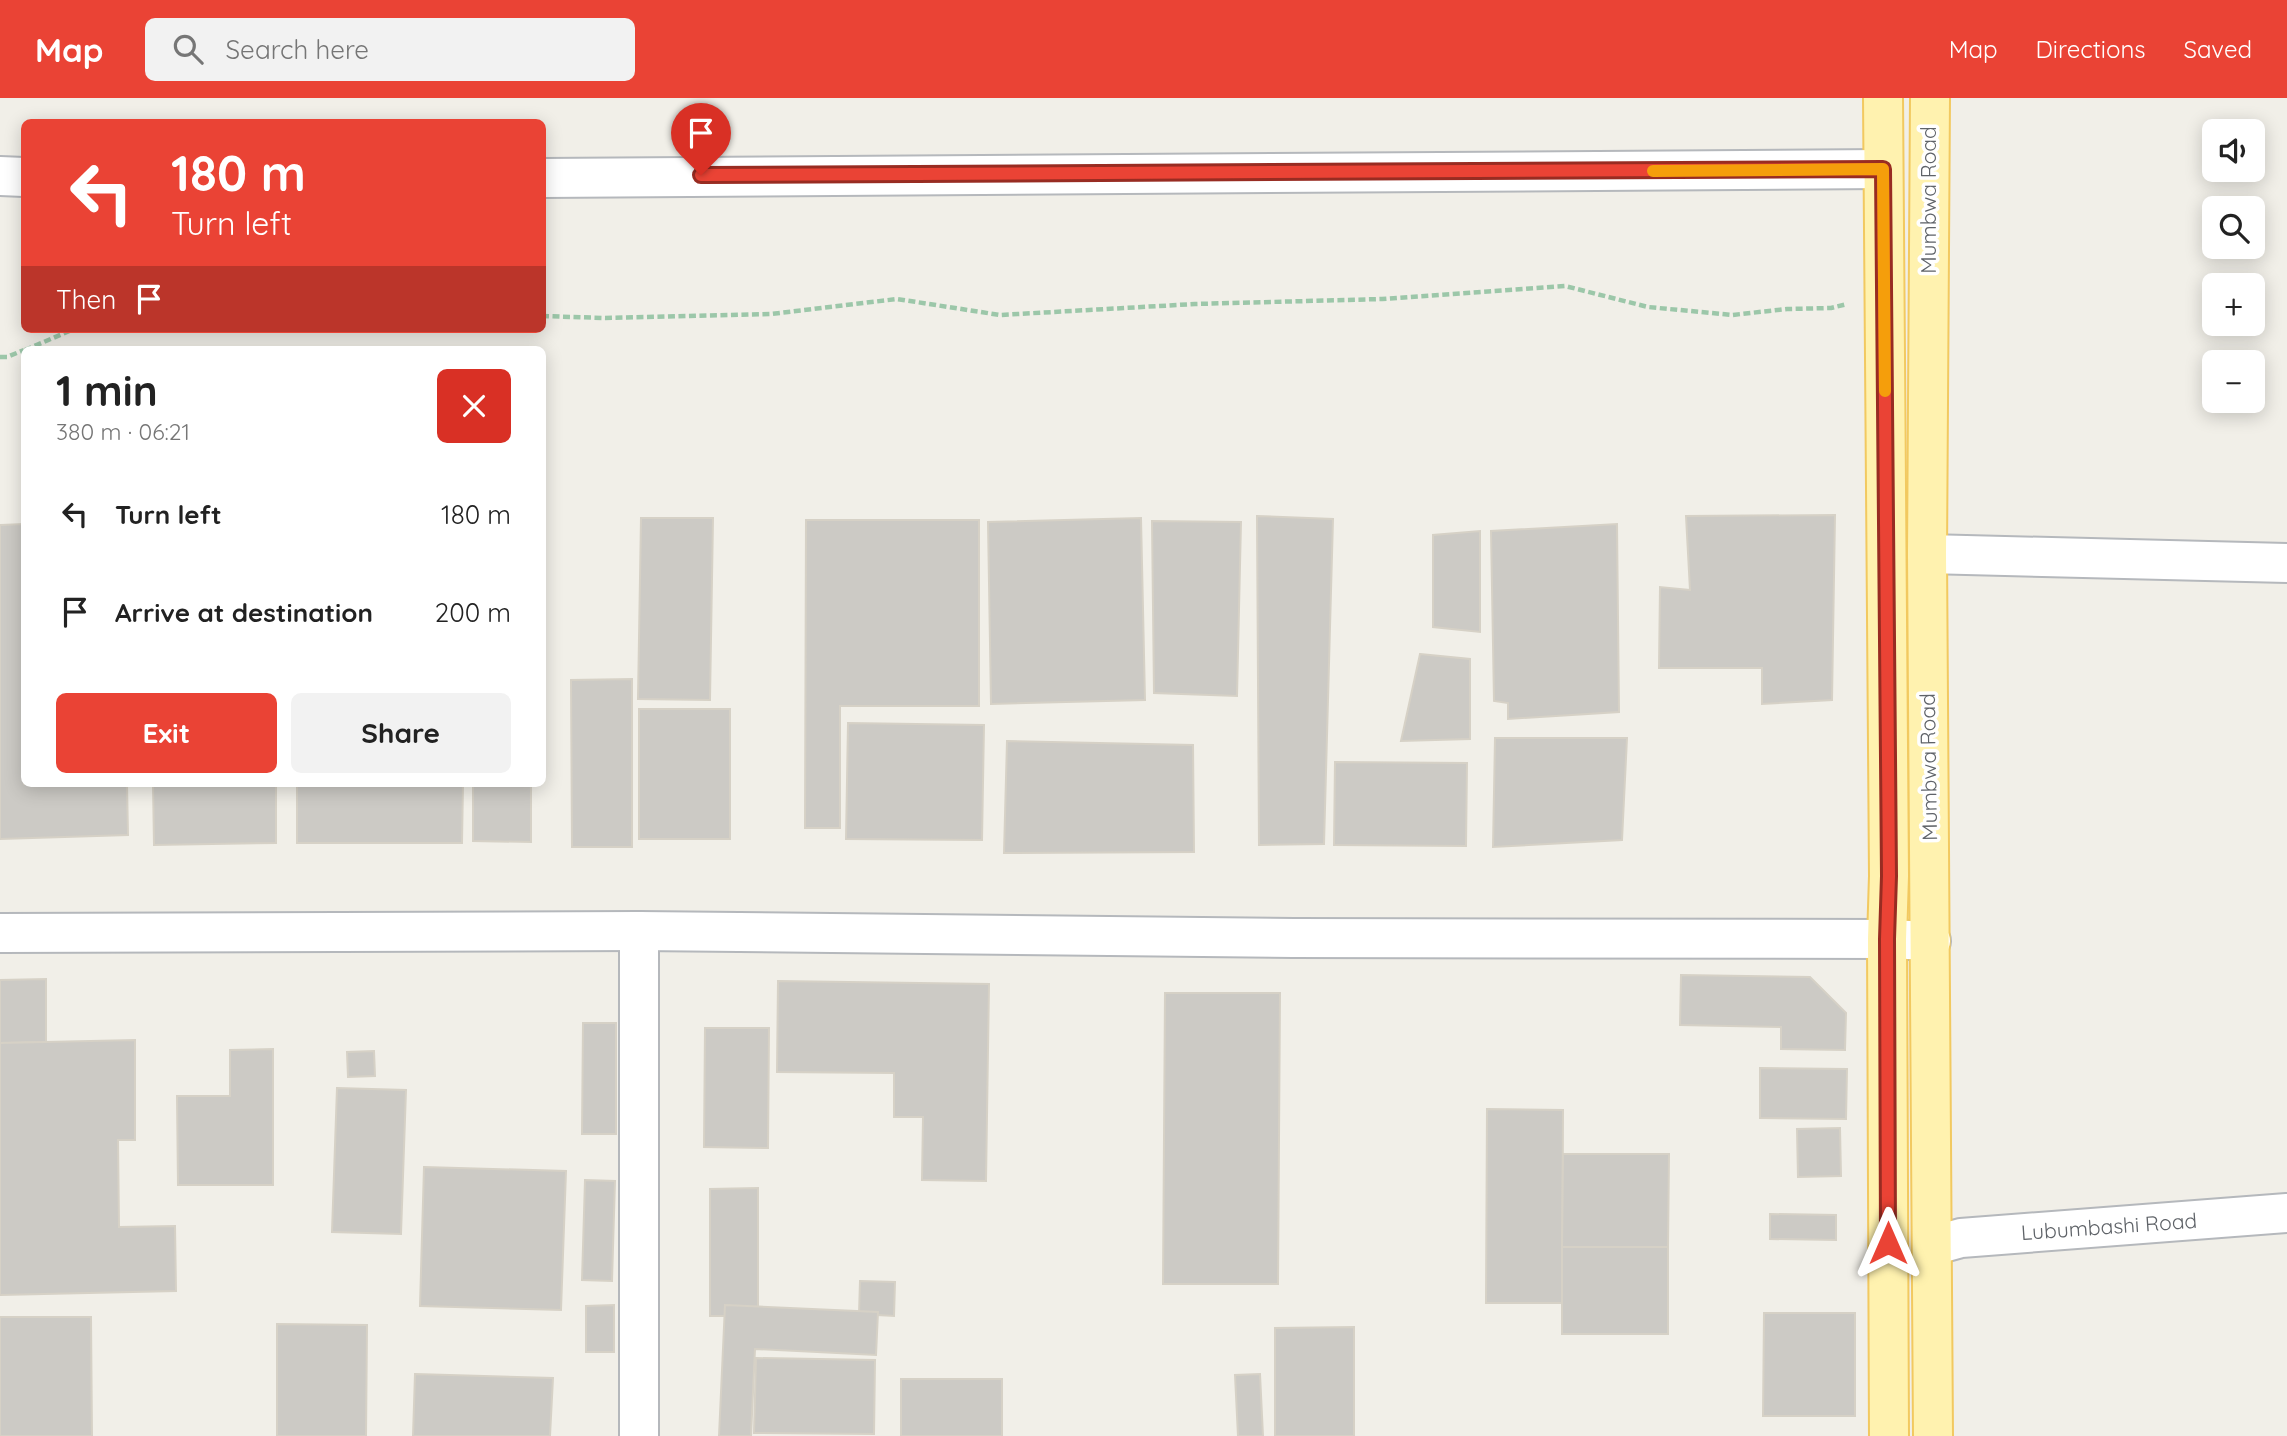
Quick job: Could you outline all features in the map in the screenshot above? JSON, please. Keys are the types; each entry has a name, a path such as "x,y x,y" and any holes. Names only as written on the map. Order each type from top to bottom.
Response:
{"main road":[{"name":"Mumbwa Road","path":"1883,98 1889,876 1889,1436"},
{"name":"Mumbwa Road","path":"1930,98 1927,554 1933,1436"}],"street":[{"path":"546,178 1883,169"},
{"path":"0,176 21,177"},
{"path":"1927,554 2287,564"},
{"path":"639,931 639,1436"},
{"path":"0,933 639,931 1294,938 1887,939 1931,942"},
{"name":"Lubumbashi Road","path":"1932,1246 1961,1238 2287,1213"}],"path":[{"path":"546,316 771,314 897,299 1000,315 1195,304 1382,299 1565,286 1648,307 1732,316 1787,309 1831,308 1884,295"},
{"path":"34,346 65,333"},
{"path":"0,357 8,358 21,352"}],"building":[{"path":"1835,515 1832,700 1762,704 1762,668 1659,668 1660,587 1690,590 1686,516"},
{"path":"1257,516 1333,519 1324,844 1259,845"},
{"path":"641,518 713,518 710,700 638,699"},
{"path":"1141,518 1145,700 991,704 988,522"},
{"path":"806,520 979,520 979,706 840,706 840,828 805,828"},
{"path":"1152,521 1241,522 1237,696 1154,693"},
{"path":"21,524 21,787 127,787 128,835 0,839 0,525"},
{"path":"1617,524 1619,712 1508,719 1508,703 1494,701 1491,531"},
{"path":"1480,531 1480,632 1433,627 1433,535"},
{"path":"1420,654 1470,659 1470,739 1401,741"},
{"path":"632,679 632,847 572,847 571,680"},
{"path":"639,709 730,709 730,839 639,839"},
{"path":"848,723 984,725 982,840 846,839"},
{"path":"1495,738 1627,738 1622,840 1493,847"},
{"path":"1007,741 1193,745 1194,852 1004,853"},
{"path":"1335,762 1467,763 1466,846 1334,845"},
{"path":"153,787 276,787 276,843 154,845"},
{"path":"297,787 463,787 462,843 297,843"},
{"path":"473,787 531,787 531,842 473,841"},
{"path":"1681,975 1810,977 1846,1013 1845,1050 1781,1049 1781,1027 1680,1025"},
{"path":"46,979 46,1042 0,1043 0,980"},
{"path":"778,981 989,984 986,1181 922,1180 923,1117 894,1117 894,1073 777,1072"},
{"path":"1165,993 1280,993 1278,1284 1163,1284"},
{"path":"583,1023 616,1023 616,1134 582,1134"},
{"path":"705,1028 769,1028 768,1148 704,1147"},
{"path":"135,1040 135,1140 118,1140 119,1227 175,1226 176,1291 0,1295 0,1043"},
{"path":"273,1049 273,1185 178,1185 177,1096 230,1096 230,1050"},
{"path":"374,1051 375,1076 348,1077 347,1052"},
{"path":"1760,1068 1847,1069 1846,1119 1760,1118"},
{"path":"337,1088 406,1090 401,1234 332,1232"},
{"path":"1487,1109 1563,1110 1562,1303 1486,1303"},
{"path":"1840,1128 1841,1176 1798,1177 1797,1129"},
{"path":"1563,1154 1669,1154 1668,1247 1562,1247"},
{"path":"424,1167 566,1171 561,1310 420,1306"},
{"path":"585,1180 615,1181 612,1281 582,1280"},
{"path":"758,1188 758,1316 710,1316 710,1189"},
{"path":"1770,1214 1836,1215 1836,1240 1770,1239"},
{"path":"1562,1247 1668,1247 1668,1334 1562,1334"},
{"path":"860,1281 895,1282 894,1316 859,1314"},
{"path":"614,1305 614,1352 586,1352 586,1306"},
{"path":"725,1305 878,1312 876,1355 755,1349 751,1436 719,1436"},
{"path":"1764,1313 1855,1313 1855,1416 1763,1416"},
{"path":"0,1317 91,1317 92,1436 0,1436"},
{"path":"277,1324 367,1325 366,1436 277,1436"},
{"path":"1354,1327 1354,1436 1275,1436 1275,1328"},
{"path":"756,1358 875,1360 874,1434 754,1433"},
{"path":"415,1374 553,1378 550,1436 413,1436"},
{"path":"1260,1374 1263,1436 1238,1436 1235,1375"},
{"path":"901,1379 1002,1379 1002,1436 901,1436"}],"slow traffic":[{"path":"1653,171 1883,169 1885,391"}],"route":[{"path":"701,175 1883,169 1889,876 1888,1243"}]}
